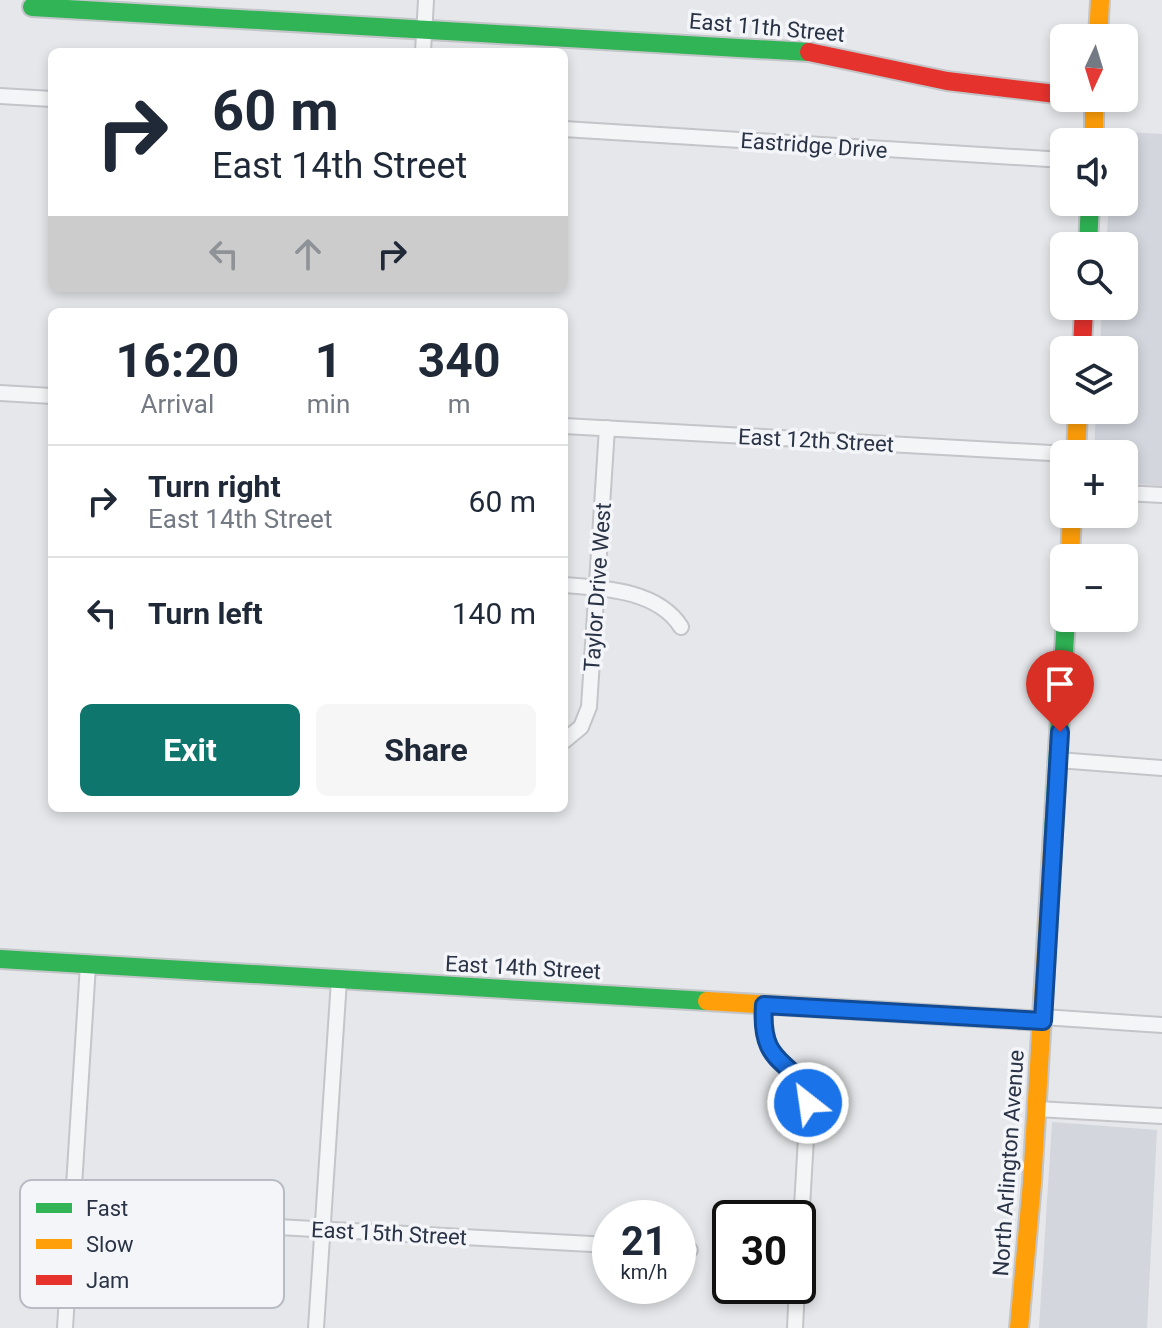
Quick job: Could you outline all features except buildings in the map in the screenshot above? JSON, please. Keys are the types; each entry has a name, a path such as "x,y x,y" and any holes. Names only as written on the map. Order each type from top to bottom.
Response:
{"street":[{"path":"423,48 426,0"},
{"path":"1099,24 1100,0"},
{"name":"East 11th Street","path":"32,7 827,53 947,81 1050,93"},
{"path":"0,96 48,99"},
{"name":"Eastridge Drive","path":"568,129 1050,159"},
{"path":"0,393 48,396"},
{"name":"East 12th Street","path":"568,426 1050,453"},
{"name":"Taylor Drive West","path":"568,739 581,727 589,707 607,428"},
{"path":"1138,494 1162,495"},
{"path":"568,585 623,592 659,606 681,627"},
{"name":"North Arlington Avenue","path":"1019,1328 1043,1019 1065,632"},
{"path":"1058,760 1162,768"},
{"name":"East 14th Street","path":"0,959 1043,1019"},
{"path":"74,1180 88,965"},
{"path":"316,1328 339,980"},
{"path":"764,1005 763,1030 767,1046 775,1059 798,1079 808,1103 802,1200"},
{"path":"1043,1019 1162,1025"},
{"path":"1037,1109 1162,1116"},
{"name":"East 15th Street","path":"284,1228 592,1244"},
{"path":"795,1328 796,1304"},
{"path":"65,1328 66,1308"}],"shaded area":[{"path":"1138,133 1162,134 1162,486 1138,484 1138,440 1095,440 1095,424 1138,424 1138,336 1101,336 1101,320 1138,320 1138,232 1107,232 1108,216 1138,216"},
{"path":"1052,1122 1157,1130 1147,1328 1039,1328"}],"traffic: fast":[{"path":"32,7 809,52"},
{"path":"1089,216 1089,232"},
{"path":"1052,850 1065,632"},
{"path":"0,959 707,1001"}],"traffic: slow":[{"path":"1099,24 1100,0"},
{"path":"1094,112 1094,128"},
{"path":"1077,424 1077,440"},
{"path":"1071,528 1071,544"},
{"path":"1019,1328 1032,1183 1052,850"},
{"path":"707,1001 1043,1021"}],"traffic: jam":[{"path":"809,52 947,81 1050,93"},
{"path":"1083,320 1083,336"}],"route":[{"path":"808,1103 798,1079 775,1059 764,1040 764,1005 1043,1021 1060,732"}]}
